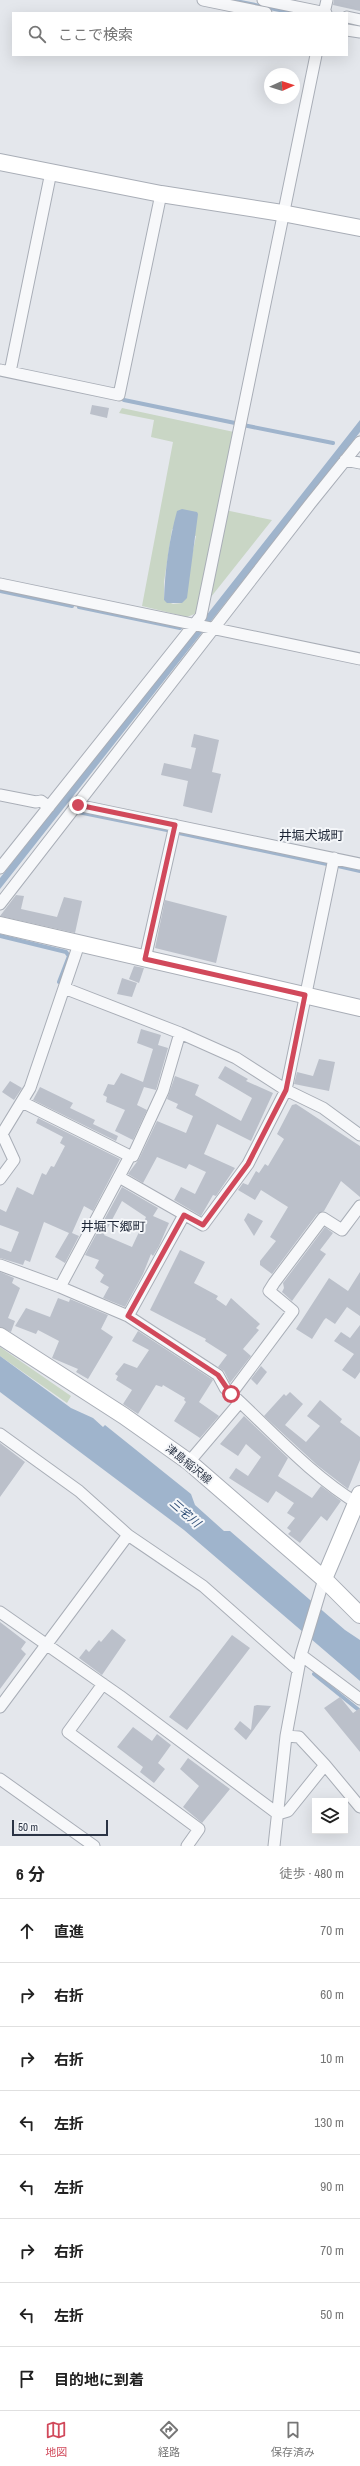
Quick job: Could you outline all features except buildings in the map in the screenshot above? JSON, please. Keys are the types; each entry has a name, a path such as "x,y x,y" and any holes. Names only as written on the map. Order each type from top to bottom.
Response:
{"street":[{"path":"203,0 261,12"},
{"path":"264,0 320,12"},
{"path":"325,12 327,0"},
{"path":"348,17 360,20"},
{"path":"348,30 360,32"},
{"path":"0,868 201,616 282,213 316,56"},
{"path":"0,162 160,194 282,213 360,228"},
{"path":"51,172 5,371 120,395 160,194"},
{"path":"0,904 78,805 213,627 345,460 359,445"},
{"path":"345,460 360,463"},
{"path":"0,584 213,627 360,659"},
{"path":"0,795 41,801 49,807"},
{"path":"78,805 360,864"},
{"path":"145,959 175,825"},
{"path":"119,1177 203,1225 248,1164 286,1090 334,858"},
{"path":"0,925 360,1008"},
{"path":"0,1179 14,1160 2,1134 2,1129 22,1102 30,1088 79,944"},
{"path":"64,988 180,1033 236,1058 286,1090 323,1108 360,1135"},
{"path":"60,1287 101,1207 130,1156 133,1156 163,1092 180,1033"},
{"path":"22,1102 130,1156"},
{"path":"231,1394 293,1311 269,1291 323,1218 342,1230 360,1206"},
{"path":"128,1316 184,1215"},
{"path":"0,1265 60,1287 128,1316 218,1375 231,1394 303,1463 332,1487 359,1501 324,1579 302,1653 286,1736 274,1846"},
{"name":"津島稲沢線","path":"0,1336 124,1416 188,1462 324,1579 360,1615"},
{"path":"188,1462 240,1402"},
{"path":"0,1434 79,1491 128,1535 203,1586 298,1670"},
{"path":"0,1707 45,1644 128,1535"},
{"path":"0,1612 103,1684 278,1814"},
{"path":"302,1653 360,1699"},
{"path":"103,1684 68,1732 199,1829 187,1846"},
{"path":"286,1736 299,1737 360,1807"},
{"path":"278,1814 288,1811 325,1766"},
{"path":"0,1779 94,1846"}],"green space":[{"path":"122,408 234,432 197,613 187,617 142,606 173,442 151,437 154,420 119,413","holes":["172,529 196,536 182,603 173,604 164,600 164,582"]},
{"path":"225,510 272,520 207,602"},
{"path":"0,1347 71,1396 67,1403 0,1356"}],"water":[{"path":"360,420 360,432 0,889 0,878"},
{"path":"182,509 197,512 198,514 187,598 182,603 167,603 164,600 166,566 177,511"},
{"name":"三宅川","path":"0,1356 71,1408 93,1418 103,1427 105,1425 191,1494 195,1505 224,1531 230,1531 345,1630 360,1640 360,1681 184,1530 0,1392"}],"waterway":[{"path":"231,0 289,12"},
{"path":"348,24 360,27"},
{"path":"124,400 235,423"},
{"path":"243,425 333,443"},
{"path":"0,591 72,606"},
{"path":"79,607 180,628"},
{"path":"78,812 167,830"},
{"path":"179,833 327,864"},
{"path":"338,866 360,871"},
{"path":"0,936 66,952 69,956 59,982"},
{"path":"314,1674 360,1711"}],"district":[{"name":"井堀犬城町","path":"311,835"},
{"name":"井堀下郷町","path":"113,1226"}],"route":[{"path":"78,805 175,825 145,959 305,995 286,1090 248,1164 231,1190 203,1225 184,1215 128,1316 152,1330 218,1375 231,1394"}]}
